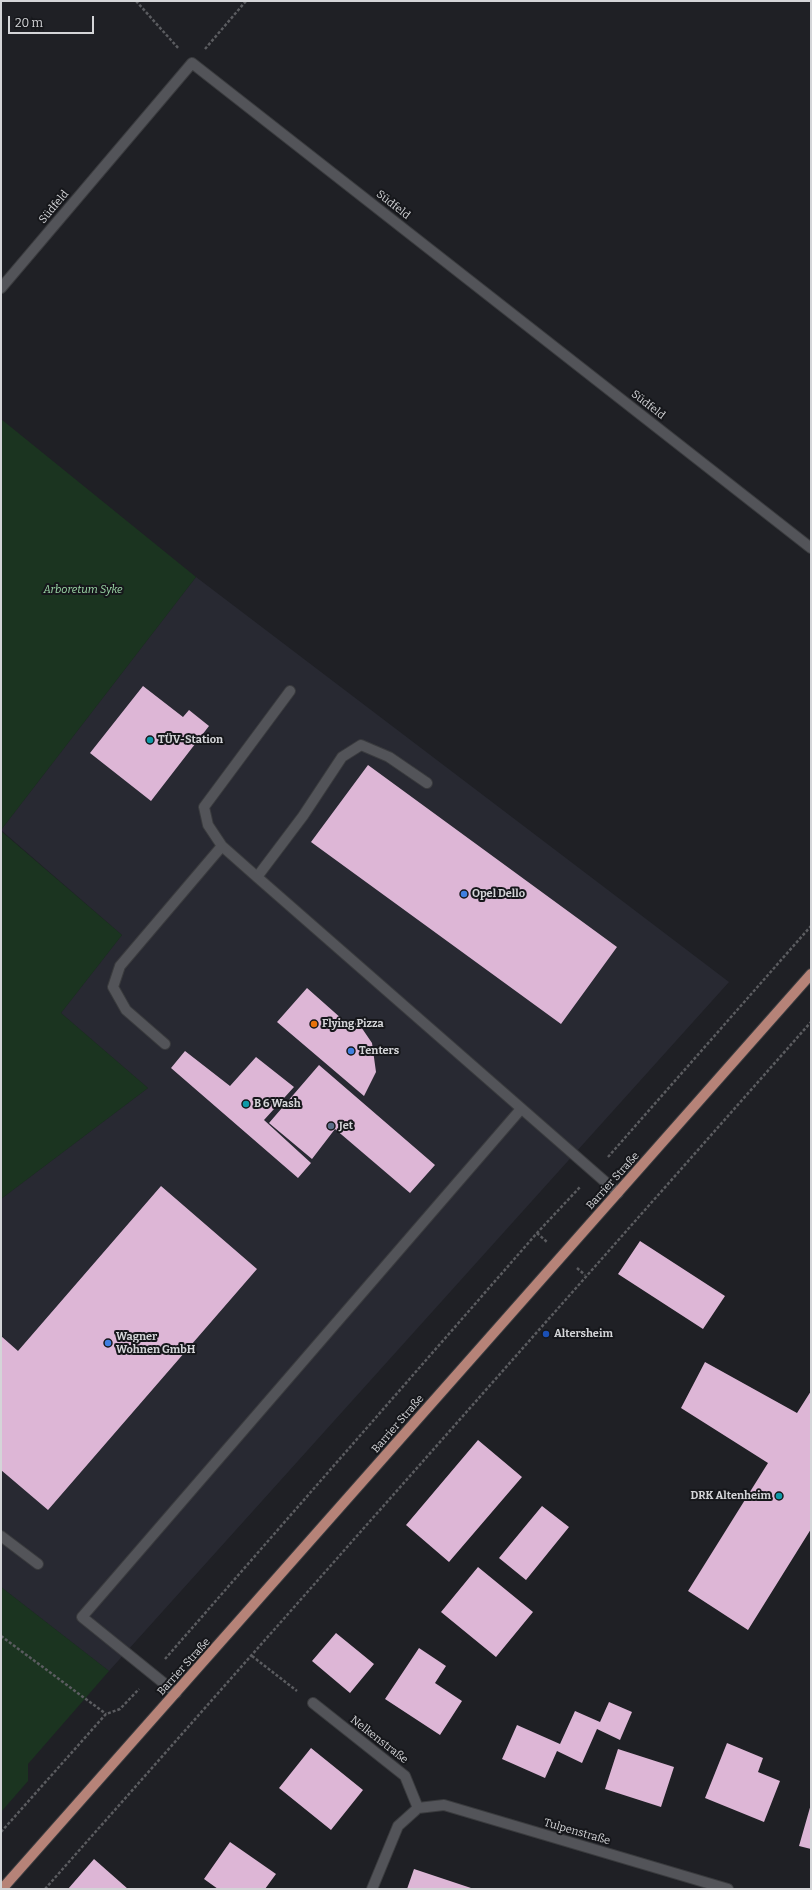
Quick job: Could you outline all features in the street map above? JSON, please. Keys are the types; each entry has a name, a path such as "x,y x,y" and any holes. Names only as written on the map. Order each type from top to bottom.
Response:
{"main road":[{"name":"Barrier Straße","path":"2,1889 811,974"}],"street":[{"name":"Südfeld","path":"1,288 192,63 811,548"},
{"path":"290,691 204,807 208,825 222,846 618,1193"},
{"path":"257,877 303,816 342,757 361,745 389,757 427,783"},
{"path":"165,1044 126,1010 113,988 120,966 222,846"},
{"path":"176,1694 153,1673 82,1617 521,1109"},
{"path":"1,1536 38,1564"},
{"name":"Nelkenstraße","path":"313,1703 405,1776 418,1808"},
{"name":"Tulpenstraße","path":"418,1808 444,1805 728,1889"},
{"path":"372,1889 398,1826 418,1808"}],"path":[{"path":"136,1 192,63 246,1"},
{"path":"1,1832 106,1714 120,1709 153,1673 537,1233 594,1172 811,926"},
{"path":"45,1889 252,1656 585,1275 811,1022"},
{"path":"1,1636 106,1714"},
{"path":"252,1656 313,1703"}],"shaded area":[{"path":"196,577 729,982 109,1671 1,1587 1,1199 148,1088 61,1013 122,935 1,830"}],"green space":[{"name":"Arboretum Syke","path":"1,419 196,577 1,830"},
{"path":"1,831 122,935 61,1013 148,1088 1,1199"},
{"path":"1,1587 109,1671 28,1764 28,1781 1,1812"}],"building":[{"name":"TÜV-Station","path":"143,686 183,717 189,710 209,726 151,801 90,753"},
{"name":"Opel Dello","path":"368,765 617,947 561,1024 311,842"},
{"path":"307,988 351,1027 357,1021 372,1043 376,1072 364,1096 277,1022"},
{"name":"B 6 Wash","path":"185,1051 230,1086 256,1057 294,1087 264,1120 311,1163 298,1178 171,1068"},
{"name":"Jet","path":"319,1065 435,1165 410,1193 335,1129 312,1159 269,1123"},
{"name":"Wagner Wohnen GmbH","path":"161,1186 257,1269 48,1510 1,1470 1,1336 18,1351"},
{"path":"640,1241 725,1296 703,1329 618,1274"},
{"name":"DRK Altenheim","path":"705,1362 797,1413 811,1391 811,1529 748,1630 688,1591 768,1463 681,1408"},
{"path":"478,1440 522,1477 449,1562 406,1525"},
{"path":"542,1506 569,1527 526,1580 499,1558"},
{"path":"478,1567 533,1612 496,1657 441,1612"},
{"path":"336,1633 374,1664 350,1693 312,1661"},
{"path":"419,1648 446,1666 435,1683 462,1701 440,1735 385,1699"},
{"path":"609,1702 632,1712 620,1740 597,1729 582,1763 557,1751 545,1778 502,1759 517,1725 560,1744 575,1711 600,1722"},
{"path":"727,1743 763,1758 758,1772 780,1781 764,1822 705,1798"},
{"path":"311,1748 363,1790 331,1830 279,1788"},
{"path":"618,1749 674,1767 661,1807 605,1789"},
{"path":"811,1804 811,1849 799,1846"},
{"path":"230,1842 276,1874 265,1889 218,1889 204,1879"},
{"path":"94,1859 128,1889 68,1889"},
{"path":"414,1869 474,1889 407,1889"}],"place":[{"name":"TÜV-Station","path":"150,740"},
{"name":"Opel Dello","path":"464,894"},
{"name":"Flying Pizza","path":"314,1024"},
{"name":"Tenters","path":"351,1051"},
{"name":"B 6 Wash","path":"246,1104"},
{"name":"Jet","path":"331,1126"},
{"name":"Altersheim","path":"546,1334"},
{"name":"Wagner Wohnen GmbH","path":"108,1343"},
{"name":"DRK Altenheim","path":"779,1496"}]}
